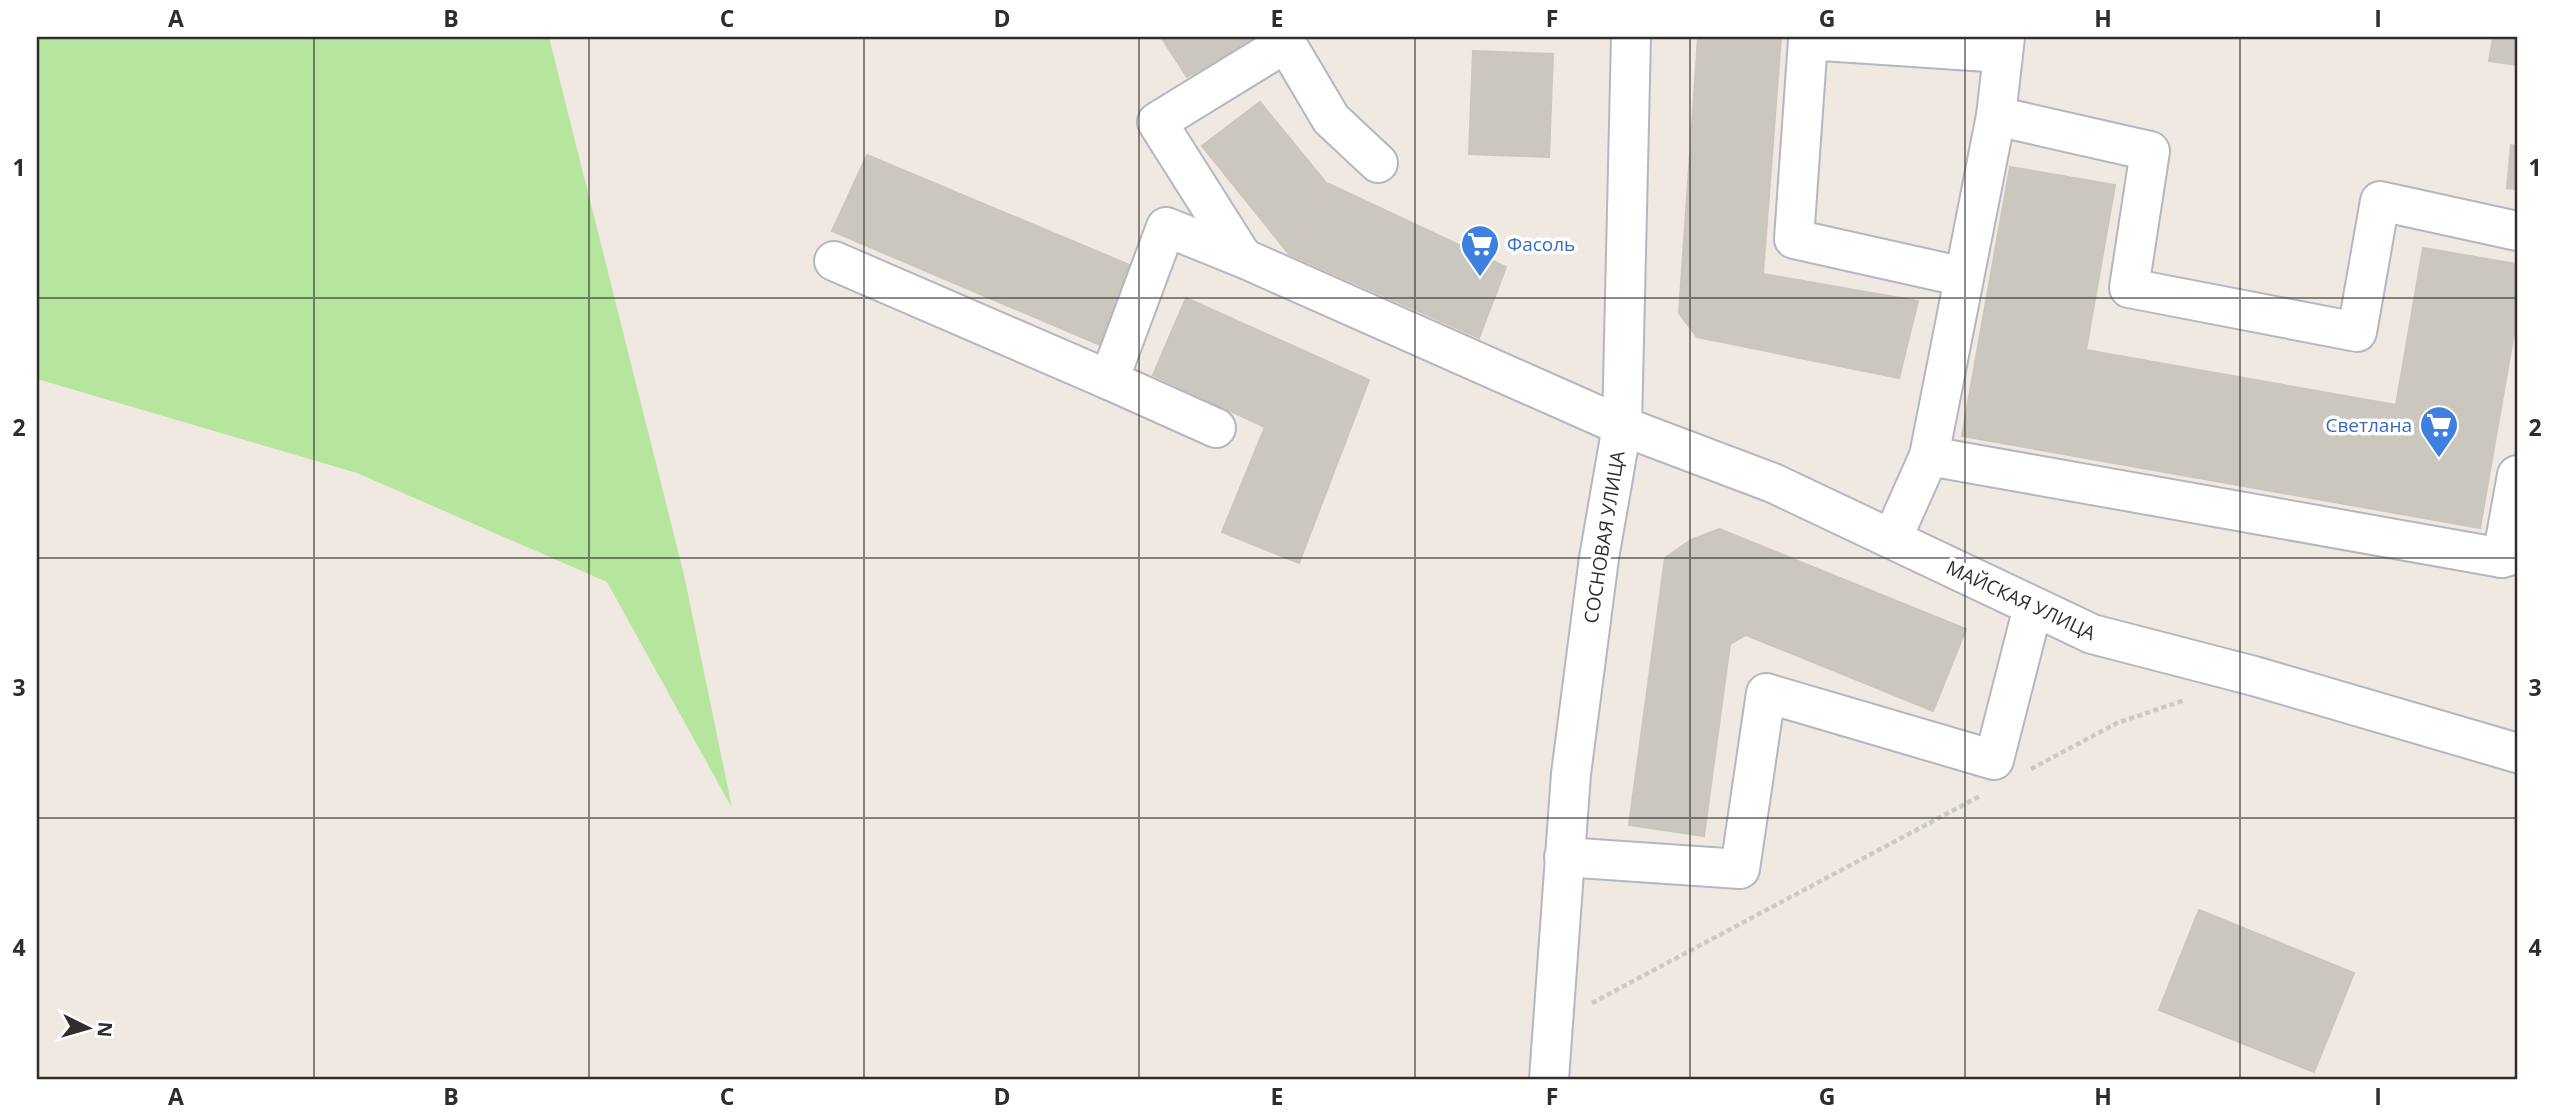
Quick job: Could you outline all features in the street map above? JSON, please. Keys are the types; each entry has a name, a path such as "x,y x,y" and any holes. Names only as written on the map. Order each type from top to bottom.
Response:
{"street":[{"name":"СОСНОВАЯ УЛИЦА","path":"1549,1079 1571,774 1594,598 1622,426 1631,37"},
{"path":"1243,258 1157,122 1284,40 1331,120 1378,163"},
{"path":"1892,539 1929,456 1996,116 2004,45 1808,40 1794,239 1964,277"},
{"path":"1996,116 2150,151 2129,288 2357,332 2381,201 2517,231"},
{"name":"МАЙСКАЯ УЛИЦА","path":"1109,380 1167,227 1622,426 1773,483 2092,634 2254,676 2517,753"},
{"path":"834,261 1216,428"},
{"path":"1929,456 2510,556 2517,475"},
{"path":"1564,857 1740,869 1766,693 1994,760 2033,607"}],"path":[{"path":"2019,775 2117,723 2192,697"},
{"path":"1550,1036 1602,996 1982,794"}],"green space":[{"path":"37,37 549,37 684,575 732,808 607,582 357,473 37,379"}],"building":[{"path":"1161,37 1258,37 1259,38 1187,77"},
{"path":"1698,37 1781,37 1763,274 1918,301 1899,378 1697,337 1679,313"},
{"path":"2493,37 2517,37 2517,65 2489,61"},
{"path":"1473,51 1553,54 1549,157 1469,154"},
{"path":"1260,102 1328,185 1289,254 1202,146"},
{"path":"2511,145 2517,146 2517,189 2507,188"},
{"path":"867,155 1132,266 1100,345 832,231"},
{"path":"2010,167 2115,185 2086,350 2396,405 2423,248 2517,264 2517,316 2480,528 1962,436"},
{"path":"1329,184 1506,267 1479,338 1289,254"},
{"path":"1186,298 1369,380 1299,563 1222,532 1265,427 1153,375"},
{"path":"1719,529 1966,629 1933,711 1746,635 1730,644 1704,836 1629,825 1665,558 1691,540"},
{"path":"2199,910 2354,973 2314,1072 2159,1010"}],"place":[{"name":"Фасоль","path":"1480,278"},
{"name":"Светлана","path":"2439,459"}]}
